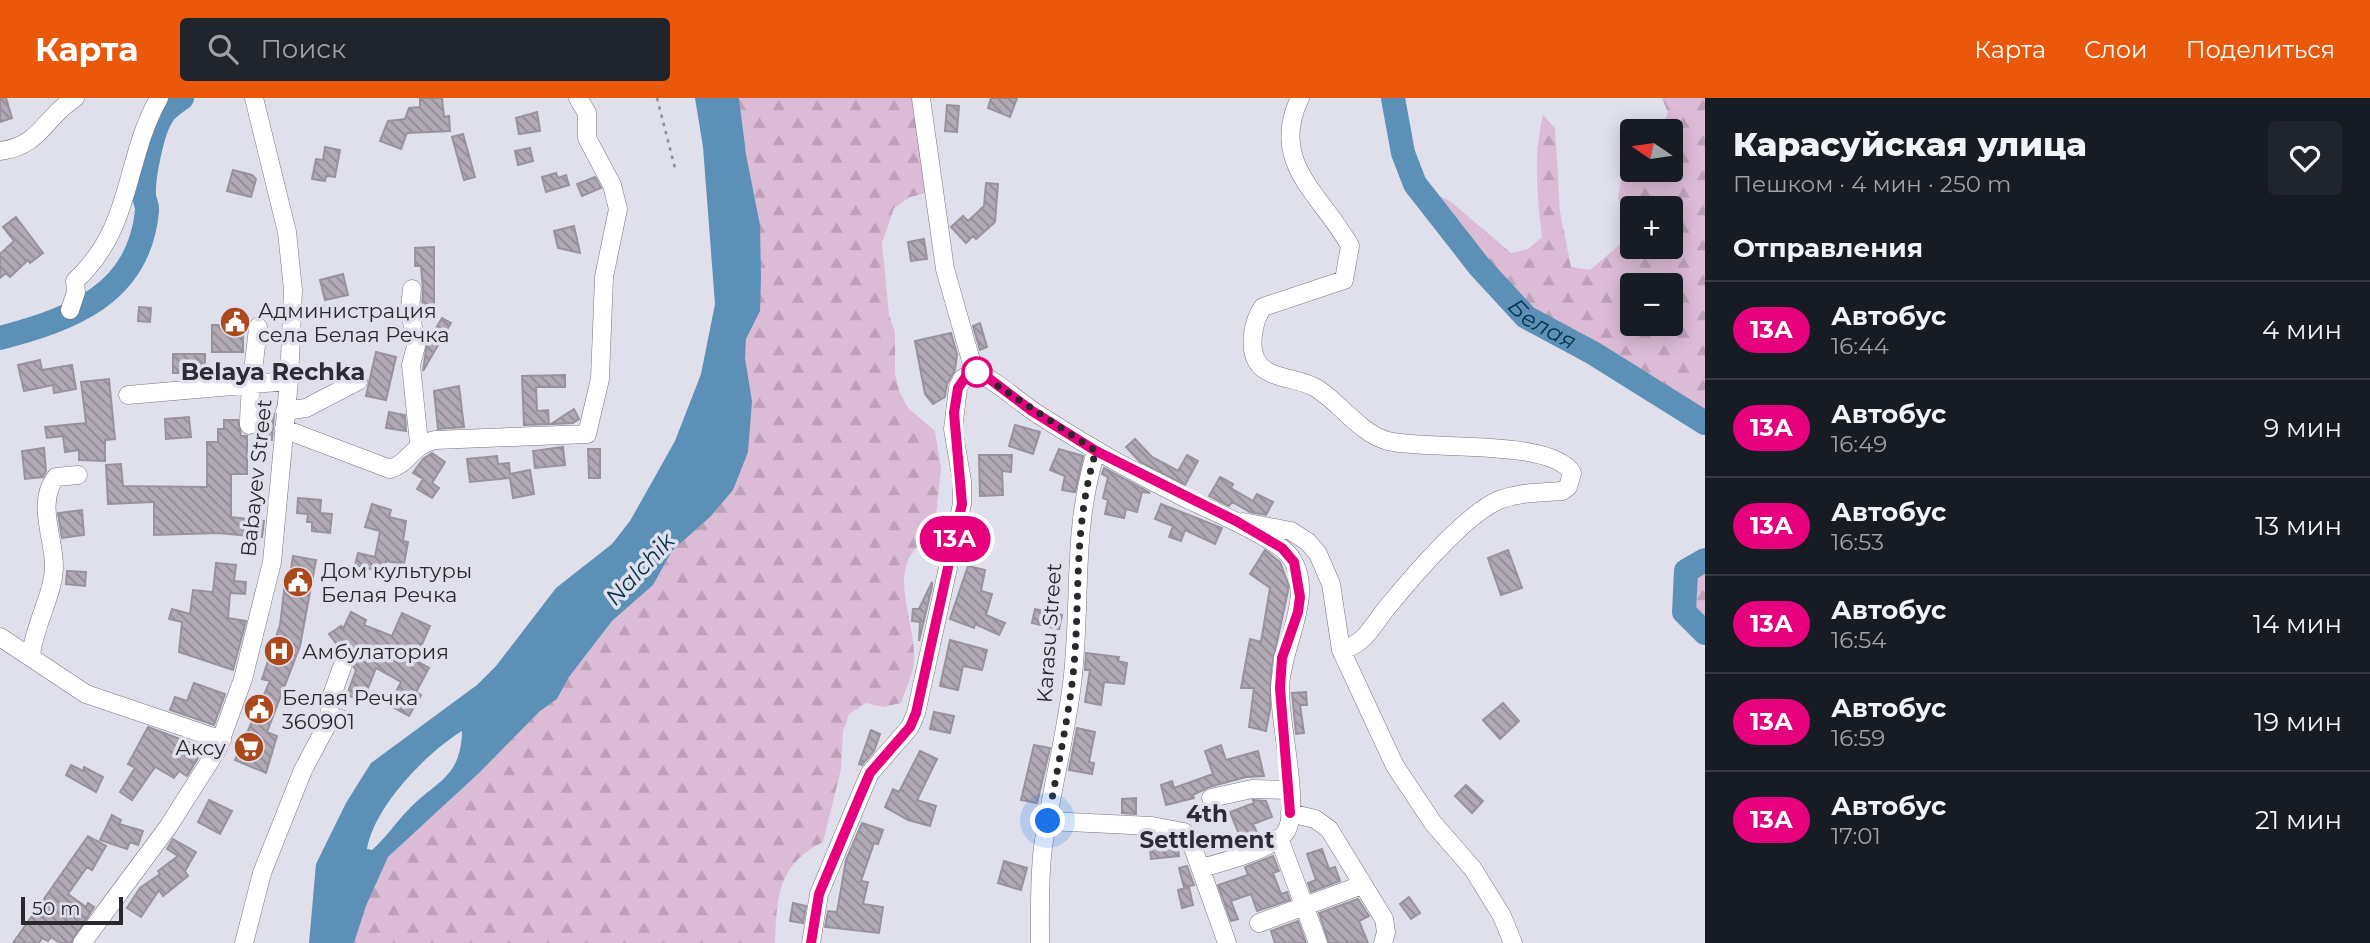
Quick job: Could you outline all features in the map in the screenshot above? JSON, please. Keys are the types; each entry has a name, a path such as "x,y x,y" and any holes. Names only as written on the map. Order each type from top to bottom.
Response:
{"street":[{"path":"0,151 13,149 37,136 62,106 75,98"},
{"path":"70,310 76,292 75,281 99,258 112,233 127,193 146,123 159,98"},
{"path":"285,420 390,469 398,466 419,443 435,440 587,434 600,379 604,277 618,209 611,185 587,138 587,113 578,98"},
{"path":"921,98 945,269 974,371 1096,451 1236,521 1282,548 1298,571 1298,612 1282,658 1280,688 1290,813 1286,833 1242,856 1201,868"},
{"path":"1300,98 1291,140 1294,165 1314,199 1340,228 1350,246 1344,280 1263,307 1258,314 1253,338 1258,363 1264,369 1313,386 1373,436 1399,443 1539,452 1563,463 1572,473 1567,487 1562,491 1518,494 1500,500 1475,516 1396,596 1362,641 1341,650"},
{"name":"Babayev Street","path":"82,943 168,827 222,740 243,679 272,562 289,381 292,265 257,107"},
{"path":"412,289 410,309 416,346 411,365 419,443"},
{"path":"249,425 249,384 254,371 258,327"},
{"path":"811,943 819,894 870,773 910,727 916,713 962,504 954,413 962,379 974,371"},
{"path":"128,396 289,381"},
{"path":"285,420 358,381"},
{"name":"Karasu Street","path":"1040,943 1040,881 1072,683 1077,558 1084,499 1096,451"},
{"path":"31,655 33,635 54,573 47,505 48,486 56,477 78,475"},
{"path":"1236,521 1291,531 1302,537 1318,554 1331,584 1341,650 1395,766 1433,823 1473,869 1502,916 1513,943"},
{"path":"0,638 31,655 63,681 86,694 222,740"},
{"path":"244,943 262,873 303,770 335,720 330,701 342,667"},
{"path":"1211,798 1252,789 1289,790"},
{"path":"1290,813 1315,819 1329,829 1362,885 1371,892 1384,919 1386,932 1382,943"},
{"path":"1048,821 1172,827 1188,836 1227,943"},
{"path":"1279,838 1302,907 1318,943"},
{"path":"1259,923 1362,885"}],"path":[{"path":"657,98 676,172"}],"green space":[{"path":"739,98 921,98 934,191 910,197 894,208 882,243 889,315 895,332 895,373 899,391 908,408 935,431 941,469 934,534 918,546 908,560 904,575 914,661 901,703 883,707 866,703 849,714 843,731 841,769 823,842 796,861 782,884 775,943 354,943 366,906 388,857 479,773 540,711 557,699 569,677 612,621 653,585 672,551 710,517 752,401 745,358 746,339 760,311 760,225 746,154"},
{"path":"1662,98 1705,98 1705,423 1593,353 1526,317 1479,266 1415,184 1450,201 1511,253 1528,249 1542,237 1537,161 1543,115 1555,128 1560,212 1571,267 1590,270 1620,244 1620,259 1683,259 1683,196 1620,196 1620,203 1618,198 1621,182 1684,182 1684,119 1665,119 1668,113"},
{"path":"1705,560 1705,630 1702,631 1684,612 1686,571"}],"water":[{"name":"Nalchik","path":"695,98 739,98 746,154 760,225 761,279 760,311 746,339 745,358 752,401 748,452 733,490 710,517 672,551 653,585 612,621 569,677 557,699 540,711 479,773 388,857 366,906 354,943 309,943 316,864 346,803 371,763 477,685 496,666 556,588 612,544 630,521 675,441 701,374 715,304 703,147","holes":["462,731 461,747 446,777 419,799 372,850 367,849 380,816 404,782 433,753"]}],"building":[{"path":"0,98 6,98 12,118 0,122"},
{"path":"420,98 442,98 444,117 449,116 450,131 407,133 401,149 380,141 388,121 405,119 409,108 420,107"},
{"path":"991,98 1017,98 1010,117 988,108"},
{"path":"947,105 959,106 957,132 945,131"},
{"path":"537,112 540,131 519,134 516,118"},
{"path":"463,134 475,177 464,180 452,137"},
{"path":"325,147 340,150 335,177 326,176 325,181 312,179 316,159 323,160"},
{"path":"530,148 533,161 518,165 515,151"},
{"path":"233,170 252,175 256,179 251,197 227,191"},
{"path":"556,173 558,178 566,175 569,185 546,192 542,177"},
{"path":"595,177 601,188 582,196 577,184"},
{"path":"986,183 998,184 995,222 976,239 973,236 966,243 951,227 963,216 968,221 984,206"},
{"path":"16,217 43,253 30,263 28,260 10,277 6,273 0,278 0,254 14,241 3,227"},
{"path":"574,226 580,253 558,248 554,231"},
{"path":"924,239 927,259 911,261 908,242"},
{"path":"434,247 434,311 422,312 421,266 415,266 415,248"},
{"path":"343,274 348,295 325,300 320,280"},
{"path":"139,307 151,308 150,322 138,321"},
{"path":"442,318 451,323 423,371 427,343"},
{"path":"980,323 987,347 980,350 973,326"},
{"path":"212,325 243,325 243,352 212,352"},
{"path":"951,333 957,354 955,370 947,384 945,397 933,404 925,394 915,341"},
{"path":"376,352 396,357 386,400 366,396"},
{"path":"173,354 205,354 205,373 173,373"},
{"path":"40,360 42,370 72,365 76,389 54,393 53,385 24,391 18,365"},
{"path":"565,375 565,387 536,387 537,411 548,410 549,424 524,425 522,376"},
{"path":"109,379 115,439 105,440 105,461 79,460 79,450 65,452 63,436 47,438 45,427 86,423 81,382"},
{"path":"459,386 464,427 438,429 434,391"},
{"path":"574,409 579,419 573,423 551,424"},
{"path":"389,412 405,415 406,431 386,428"},
{"path":"262,414 274,414 272,440 262,440"},
{"path":"189,417 191,437 166,439 165,419"},
{"path":"224,420 238,420 241,436 247,436 247,474 231,474 231,517 264,521 262,537 218,533 154,535 154,502 108,504 106,465 121,464 123,486 207,487 207,442 218,442 218,429 224,429"},
{"path":"1015,425 1040,432 1033,454 1009,446"},
{"path":"1135,439 1152,457 1178,471 1187,455 1198,461 1185,485 1140,462 1126,447"},
{"path":"563,447 565,465 535,468 533,451"},
{"path":"44,448 46,471 43,477 25,479 22,451"},
{"path":"588,449 600,449 600,478 589,478"},
{"path":"1059,449 1083,456 1075,492 1062,490 1065,476 1050,470"},
{"path":"432,453 445,462 432,483 439,488 432,498 417,489 423,479 413,473 423,459"},
{"path":"979,455 1012,455 1011,472 1002,471 1003,495 980,496"},
{"path":"497,456 498,464 509,463 510,474 530,470 534,494 513,498 510,478 470,482 467,459"},
{"path":"1104,468 1150,493 1142,492 1137,512 1126,509 1124,518 1105,514 1108,500 1103,498 1108,477 1102,474"},
{"path":"1220,477 1233,484 1231,488 1253,501 1257,494 1273,502 1266,515 1250,512 1232,502 1229,506 1209,496"},
{"path":"298,498 321,500 320,513 332,514 330,533 312,531 312,522 307,522 308,514 297,513"},
{"path":"372,504 391,510 389,517 406,521 403,541 408,542 404,564 386,561 383,572 355,565 358,553 375,557 380,531 365,527"},
{"path":"1161,504 1222,528 1215,544 1185,530 1181,541 1169,537 1173,526 1155,519"},
{"path":"82,510 84,535 62,538 58,513"},
{"path":"1265,550 1280,562 1289,586 1271,670 1270,710 1266,731 1249,727 1254,688 1241,688 1250,639 1261,642 1270,588 1250,574"},
{"path":"1508,550 1522,588 1501,595 1488,558"},
{"path":"293,556 316,560 300,646 267,732 277,736 266,773 235,760 270,681 262,679 280,625 286,575 290,575"},
{"path":"216,563 236,565 234,581 246,582 245,594 230,593 228,618 246,621 233,670 179,652 182,622 169,619 172,609 190,614 193,590 213,592"},
{"path":"968,566 985,570 981,591 992,594 986,615 1005,623 999,635 975,624 974,628 950,619"},
{"path":"67,571 86,572 85,586 66,584"},
{"path":"932,582 919,641 920,622 912,621 913,609 919,609"},
{"path":"1035,609 1062,615 1059,629 1032,623"},
{"path":"351,612 366,620 364,625 392,636 402,613 430,626 415,660 429,668 416,692 421,695 409,716 389,705 401,682 376,668 363,701 347,695 356,670 329,634 341,626 343,629"},
{"path":"950,640 987,650 982,670 963,666 958,690 940,686"},
{"path":"1086,653 1119,657 1118,661 1127,663 1124,684 1104,682 1101,705 1085,702 1090,670 1085,670"},
{"path":"194,683 225,694 214,725 170,710 175,697 187,701"},
{"path":"1306,692 1307,705 1300,705 1304,733 1296,734 1292,693"},
{"path":"1503,703 1519,721 1500,739 1483,720"},
{"path":"934,712 954,716 950,733 930,729"},
{"path":"148,727 204,748 187,776 179,771 174,778 155,767 132,800 120,792 135,768 128,764"},
{"path":"1077,728 1095,732 1089,762 1094,763 1092,774 1069,770"},
{"path":"871,730 880,734 874,751 862,765 859,764"},
{"path":"1034,745 1050,748 1037,803 1021,800"},
{"path":"1221,745 1226,760 1258,751 1264,776 1246,777 1209,787 1193,795 1194,798 1166,805 1161,785 1172,781 1174,788 1213,774 1205,751"},
{"path":"920,751 937,759 917,800 936,806 930,826 908,820 885,807 893,789 899,792"},
{"path":"71,765 83,771 84,767 103,777 96,792 66,775"},
{"path":"1466,785 1483,801 1472,813 1455,796"},
{"path":"1136,798 1136,814 1122,813 1122,799"},
{"path":"209,800 232,811 220,834 198,822"},
{"path":"1253,800 1266,801 1272,817 1253,824 1259,837 1243,844 1230,812 1254,803"},
{"path":"112,815 121,820 119,824 143,831 138,845 130,842 127,849 100,840"},
{"path":"862,823 883,830 878,844 874,843 861,881 868,882 863,904 883,907 879,933 825,927 828,911 837,912 846,860"},
{"path":"88,836 106,846 92,870 87,867 68,894 86,907 88,903 94,907 71,943 60,943 51,937 48,941 42,938 39,943 13,943"},
{"path":"173,839 196,852 185,871 188,876 163,896 159,890 141,917 127,908 140,888 160,874 158,871 178,856 167,849"},
{"path":"1149,840 1177,842 1179,856 1151,859"},
{"path":"1322,849 1329,869 1335,867 1340,881 1311,892 1308,883 1316,880 1307,854"},
{"path":"1273,856 1279,871 1273,873 1281,894 1287,892 1290,900 1257,911 1251,894 1231,901 1238,919 1231,921 1218,885 1248,875 1245,867"},
{"path":"1004,861 1027,868 1021,890 998,883"},
{"path":"1187,866 1194,885 1184,887 1179,868"},
{"path":"1189,887 1193,905 1182,908 1178,890"},
{"path":"1409,897 1420,913 1411,919 1400,904"},
{"path":"1358,899 1369,916 1359,921 1368,943 1329,943 1319,913"},
{"path":"793,903 806,906 803,923 790,921"},
{"path":"1298,921 1306,943 1275,943 1271,931"}],"waterway":[{"path":"0,338 76,312 116,283 131,264 141,240 147,211 145,178 155,132 164,113 182,98"},
{"name":"Белая","path":"1393,98 1403,153 1415,184 1479,266 1526,317 1593,353 1705,423"},
{"name":"Белая","path":"1705,560 1686,571 1684,612 1705,633"}],"bus line":[{"name":"13А","path":"811,943 819,894 828,867 870,773 910,727 916,713 936,634 962,504 963,491 953,429 958,388 969,372 983,374 1032,411 1096,451 1189,500 1236,521 1282,548 1294,562 1298,571 1300,597 1298,612 1282,658 1280,688 1290,813"}],"place":[{"name":"Администрация села Белая Речка","path":"235,322"},
{"name":"Дом культуры Белая Речка","path":"298,582"},
{"name":"Амбулатория","path":"279,651"},
{"name":"Белая Речка 360901","path":"259,709"},
{"name":"Аксу","path":"249,747"}],"district":[{"name":"Belaya Rechka","path":"273,371"},
{"name":"4th Settlement","path":"1207,827"}],"route":[{"path":"977,372 1096,451 1084,499 1077,558 1072,683 1048,821"}]}
